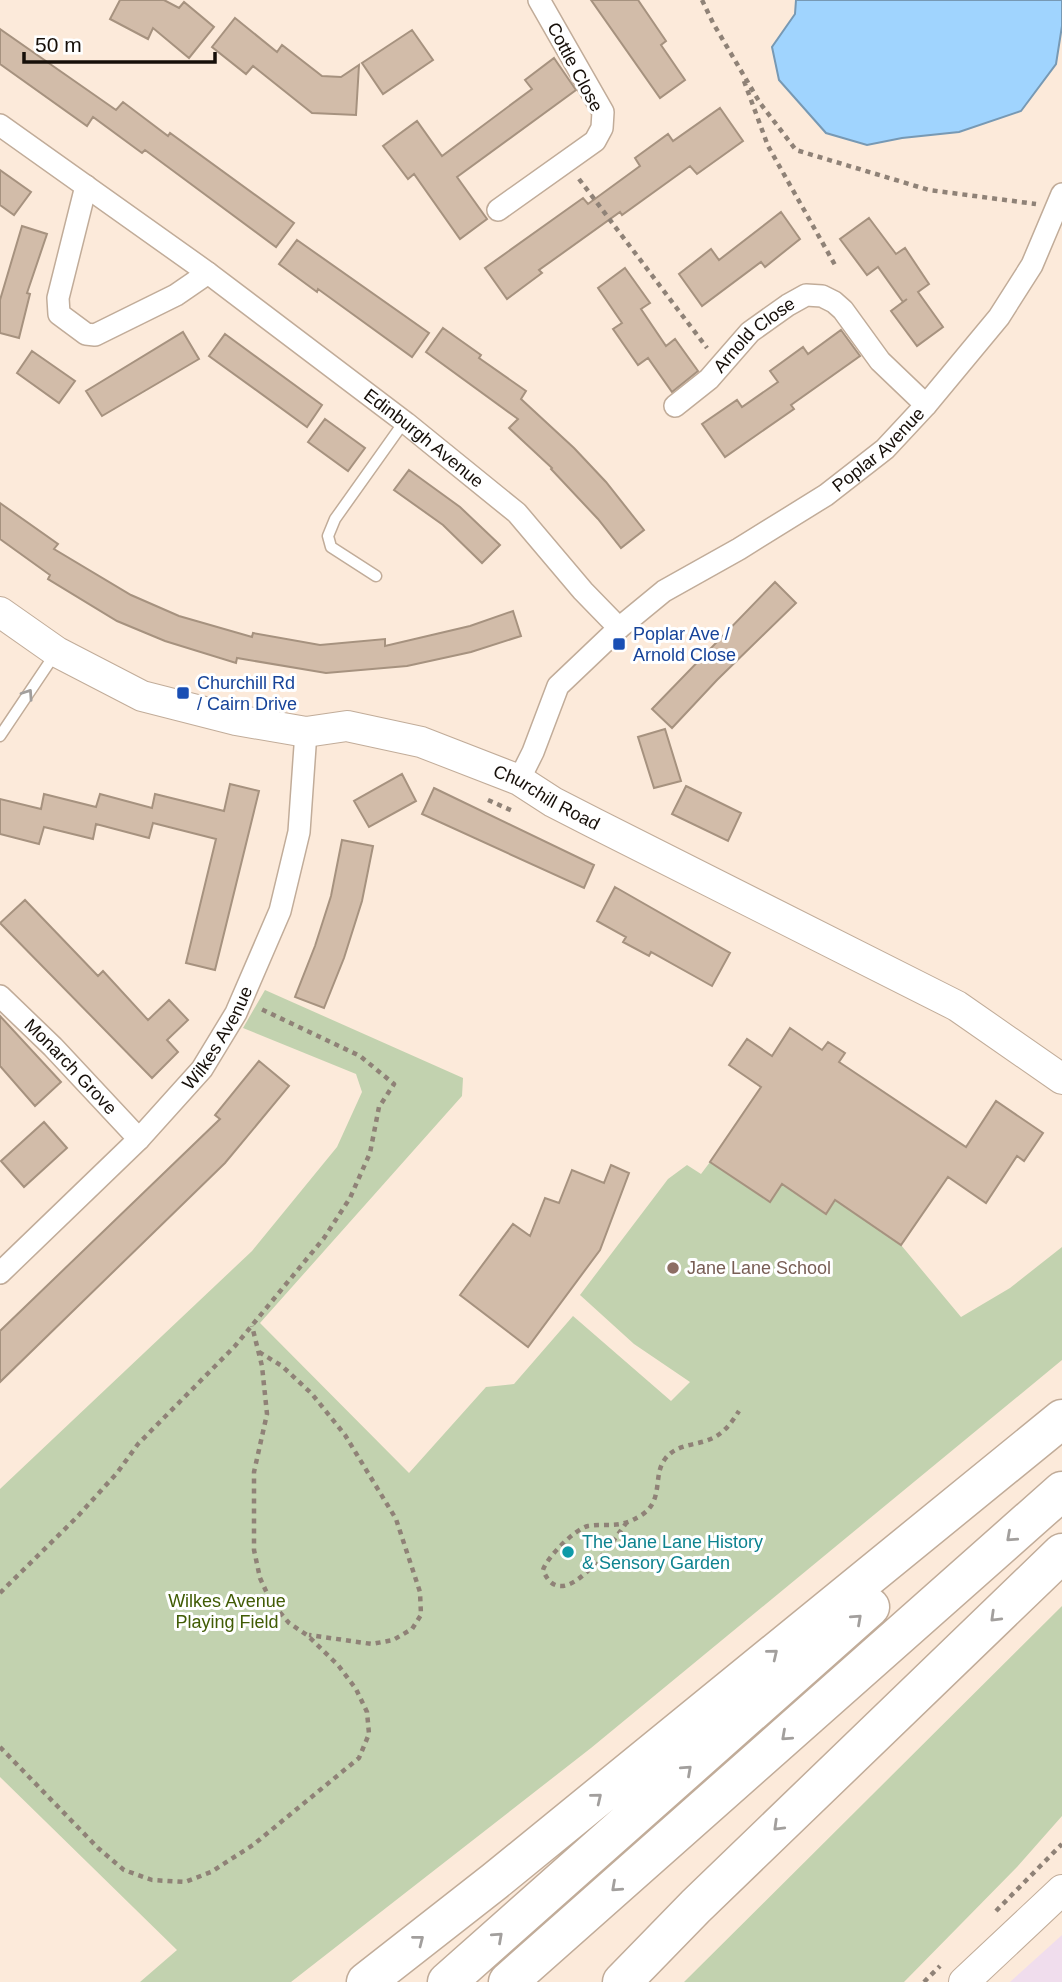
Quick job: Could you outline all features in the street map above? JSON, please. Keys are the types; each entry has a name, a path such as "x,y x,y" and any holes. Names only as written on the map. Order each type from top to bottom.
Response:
{"highway":[{"path":"366,1982 495,1881 1062,1419"},
{"path":"447,1982 1062,1437"},
{"path":"508,1982 1062,1491"},
{"path":"622,1982 696,1906 1062,1553"}],"street":[{"name":"Cottle Close","path":"498,210 595,141 602,128 603,112 539,0"},
{"name":"Edinburgh Avenue","path":"0,125 208,273 404,422 517,513 618,628"},
{"path":"86,186 58,298 59,314 86,334 95,335 176,295 208,273"},
{"name":"Poplar Avenue","path":"519,780 533,752 558,686 618,628 664,590 739,549 826,495 885,449 926,405 999,317 1032,265 1060,200"},
{"name":"Arnold Close","path":"675,406 709,379 750,332 806,295 822,296 843,310 880,361 926,405"},
{"name":"Churchill Road","path":"0,612 57,652 142,696 236,720 306,732 346,726 433,746 519,780 553,802 957,1006 1062,1079"},
{"name":"Wilkes Avenue","path":"0,1273 139,1139 202,1069 241,1000 280,911 299,832 306,732"},
{"name":"Monarch Grove","path":"0,996 53,1047 139,1139"},
{"path":"964,1982 1062,1890"}],"lane":[{"path":"376,576 331,547 328,536 335,519 404,422"},
{"path":"0,736 57,652"}],"path":[{"path":"702,0 760,103 796,150 929,190 1060,200"},
{"path":"740,70 768,146 835,265"},
{"path":"566,161 720,365"},
{"path":"0,1593 85,1508 117,1473 138,1444 235,1346 324,1238 350,1198 370,1153 379,1107 394,1084 360,1056 241,1000"},
{"path":"0,1747 98,1849 124,1870 152,1880 185,1882 211,1872 253,1845 359,1758 369,1734 367,1712 338,1665 307,1635 289,1623 271,1602 260,1577 254,1550 254,1472 267,1414 262,1366 251,1326"},
{"path":"259,1352 282,1366 312,1394 345,1435 396,1519 421,1591 421,1615 412,1629 393,1640 372,1644 307,1635"},
{"path":"627,1522 610,1548 577,1580 564,1586 554,1584 546,1578 542,1570 545,1562 576,1531 585,1527 613,1527 642,1515 651,1506 656,1494 660,1466 666,1457 689,1444 713,1438 725,1430 739,1411"},
{"path":"1014,1893 1062,1844"}],"shaded area":[{"path":"1062,1935 1062,1982 1010,1982"}],"green space":[{"name":"Wilkes Avenue Playing Field","path":"265,990 463,1078 462,1096 260,1323 409,1473 486,1387 514,1384 573,1316 671,1401 690,1382 634,1344 580,1295 668,1179 687,1165 701,1174 710,1162 770,1202 782,1184 825,1214 842,1190 844,1206 901,1245 961,1317 1010,1288 1062,1247 1062,1360 591,1748 291,1982 140,1982 177,1950 0,1777 0,1489 252,1251 337,1147 362,1092 356,1074 243,1028"},
{"path":"1062,1606 1062,1816 1017,1867 904,1982 684,1982"}],"water":[{"path":"796,0 1062,0 1062,26 1056,64 1021,111 959,132 867,145 826,133 779,80 772,47 795,14"}],"building":[{"path":"120,0 164,0 179,8 184,2 214,27 189,58 153,28 148,39 110,19"},
{"path":"591,0 638,0 666,41 661,45 685,80 660,98"},
{"path":"235,18 277,52 282,45 322,76 341,77 359,65 356,115 312,113 253,66 246,74 212,47"},
{"path":"0,29 116,110 123,102 168,136 170,133 294,223 276,247 145,150 142,153 93,117 87,126 0,64"},
{"path":"412,30 433,60 383,94 362,63"},
{"path":"554,58 576,90 457,177 487,219 460,239 414,174 408,179 383,146 417,121 442,156 532,89 525,80"},
{"path":"720,108 743,141 697,174 690,166 622,215 620,212 539,270 542,273 507,299 485,268 583,198 588,204 640,166 635,158 668,134 673,141"},
{"path":"0,170 31,192 14,215 0,205"},
{"path":"781,212 800,239 765,267 761,262 702,306 679,274 711,249 719,260"},
{"path":"869,218 896,254 905,248 929,284 918,292 943,327 917,346 891,311 903,302 878,267 867,275 840,239"},
{"path":"22,226 47,234 27,293 30,294 19,338 0,333 0,300"},
{"path":"297,240 429,333 412,357 279,264"},
{"path":"625,268 650,303 641,309 666,346 675,339 698,371 672,392 648,358 638,365 613,329 622,323 598,288"},
{"path":"443,328 481,355 479,358 526,391 521,399 606,482 644,530 621,548 552,468 509,428 518,419 426,352"},
{"path":"841,330 860,356 791,405 794,409 725,457 702,424 737,400 742,407 778,382 770,371 803,347 808,354"},
{"path":"183,332 199,359 102,416 86,391"},
{"path":"225,334 322,405 307,427 209,356"},
{"path":"32,351 75,381 59,403 17,373"},
{"path":"325,419 365,448 348,471 308,442"},
{"path":"409,470 460,507 500,545 482,563 443,525 394,490"},
{"path":"0,503 58,544 54,549 131,595 179,616 252,637 253,633 320,645 385,639 385,646 470,626 513,611 521,636 471,652 407,666 326,673 237,658 236,663 165,641 117,621 48,579 50,575 0,539"},
{"path":"775,582 796,603 672,728 652,709"},
{"path":"665,729 681,781 654,788 638,737"},
{"path":"402,774 416,801 369,827 354,801"},
{"path":"230,784 259,791 215,970 186,963 216,839 153,823 149,838 96,824 93,839 44,827 39,844 0,834 0,799 41,809 44,794 96,807 100,794 152,808 155,794 224,811"},
{"path":"686,786 741,813 728,841 672,814"},
{"path":"434,788 594,865 584,888 422,814"},
{"path":"342,840 373,846 362,901 344,958 324,1008 295,997 331,896"},
{"path":"615,887 730,953 712,986 651,952 649,956 623,942 626,937 597,921"},
{"path":"25,900 98,976 103,971 148,1020 169,1000 188,1020 167,1040 178,1052 152,1078 0,923"},
{"path":"0,1016 61,1082 35,1106 0,1066"},
{"path":"790,1028 822,1050 828,1042 845,1053 839,1062 966,1147 996,1101 1043,1133 1024,1161 1017,1156 986,1203 948,1177 901,1245 835,1200 826,1214 782,1184 770,1202 710,1162 761,1087 729,1065 747,1039 772,1056"},
{"path":"259,1061 289,1086 225,1163 0,1382 0,1331 220,1119 215,1115"},
{"path":"44,1122 67,1148 24,1187 1,1161"},
{"path":"611,1165 629,1173 600,1250 528,1347 460,1295 513,1224 530,1236 545,1198 559,1203 572,1170 604,1183"}],"place":[{"name":"Poplar Ave / Arnold Close","path":"619,644"},
{"name":"Churchill Rd / Cairn Drive","path":"183,693"},
{"name":"Jane Lane School","path":"673,1268"},
{"name":"The Jane Lane History & Sensory Garden","path":"568,1552"}]}
